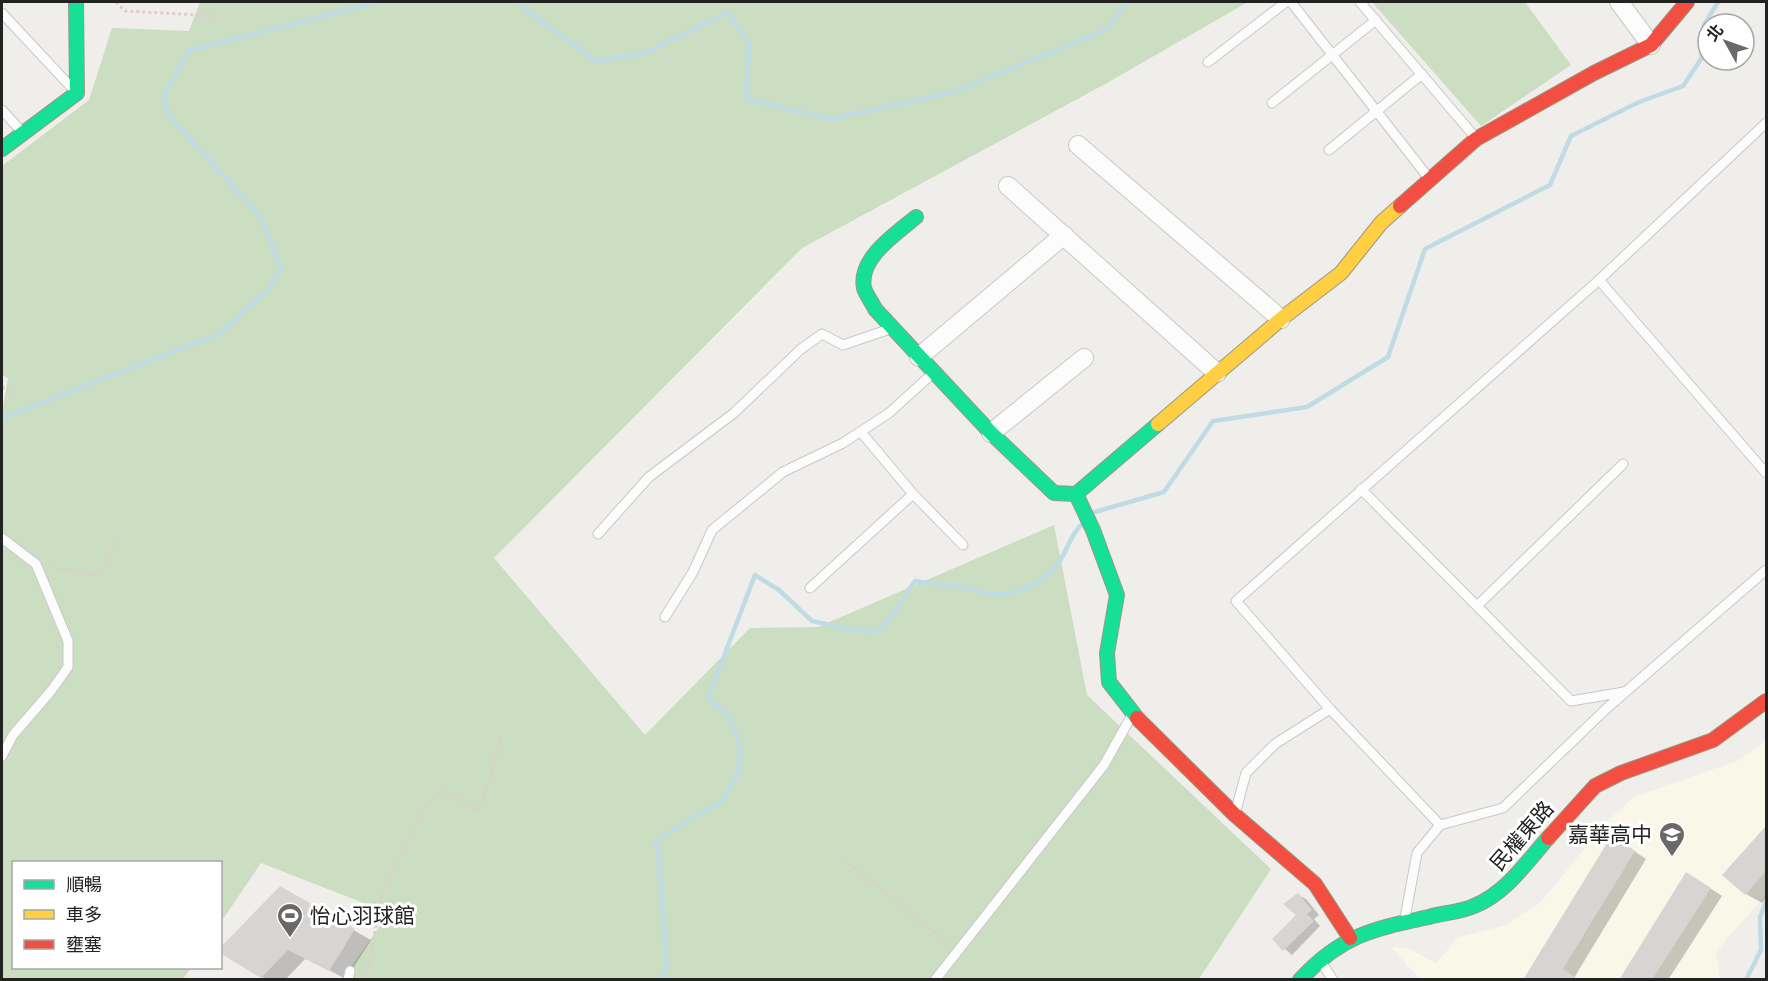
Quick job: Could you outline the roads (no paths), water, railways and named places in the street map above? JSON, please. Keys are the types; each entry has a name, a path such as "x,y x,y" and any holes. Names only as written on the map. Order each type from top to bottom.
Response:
{"street":[{"path":"2,149 77,93 76,2"},
{"path":"1619,2 1651,45"},
{"path":"916,217 878,252 865,271 864,288 875,309 991,433 1054,494 1076,494 1281,319 1341,273 1381,223 1476,139 1594,73 1651,45 1687,2"},
{"path":"1078,145 1281,319"},
{"path":"1008,186 1217,373"},
{"path":"919,357 1064,236"},
{"path":"991,433 1084,358"},
{"path":"1076,494 1093,530 1116,595 1107,653 1109,681 1133,713 1235,815 1315,884 1350,938"},
{"name":"民權東路","path":"1300,980 1319,959 1350,938 1404,922 1473,907 1500,892 1595,786 1614,774 1720,736 1767,701"}],"lane":[{"path":"1208,62 1286,2"},
{"path":"1291,2 1430,180"},
{"path":"1360,2 1476,139"},
{"path":"2,13 77,93"},
{"path":"1272,103 1331,53 1376,20"},
{"path":"1329,150 1422,74"},
{"path":"2,110 22,132"},
{"path":"1440,825 1330,709 1236,601 1599,280 1767,123"},
{"path":"1599,280 1767,473"},
{"path":"598,534 649,477 734,413 801,349 822,334 843,345 892,328"},
{"path":"665,617 693,572 712,530 783,472 861,432 889,413 934,373"},
{"path":"861,432 914,494 963,545"},
{"path":"1478,605 1623,464"},
{"path":"1360,489 1478,605 1571,701 1626,692"},
{"path":"810,588 914,494"},
{"path":"2,538 36,564 68,641 68,667 51,692 13,735 2,756"},
{"path":"1404,922 1417,853 1440,825 1503,808 1626,692 1767,570"},
{"path":"1235,815 1246,773 1275,744 1330,709"},
{"path":"935,980 1104,765 1133,713"},
{"path":"1319,959 1333,980"}],"waterway":[{"path":"2,418 219,334 266,292 281,269 260,216 170,117 163,98 188,51 377,2"},
{"path":"516,2 595,61 643,54 728,12 749,44 746,99 831,119 953,92 1106,30 1127,2"},
{"path":"1095,512 1164,492 1213,421 1307,407 1388,357 1425,249 1550,185 1571,136 1639,102 1683,86 1701,59 1704,25 1718,2"},
{"path":"659,980 667,970 659,859 655,842 688,820 721,803 738,773 741,751 730,717 708,698 755,575 779,590 812,621 853,630 878,631 893,614 915,581 997,594 1027,588 1045,578 1052,571 1074,533 1082,524"},
{"path":"1746,980 1761,950 1760,917 1766,902"}],"place":[{"name":"嘉華高中","path":"1672,858"},
{"name":"怡心羽球館","path":"290,939"}]}
